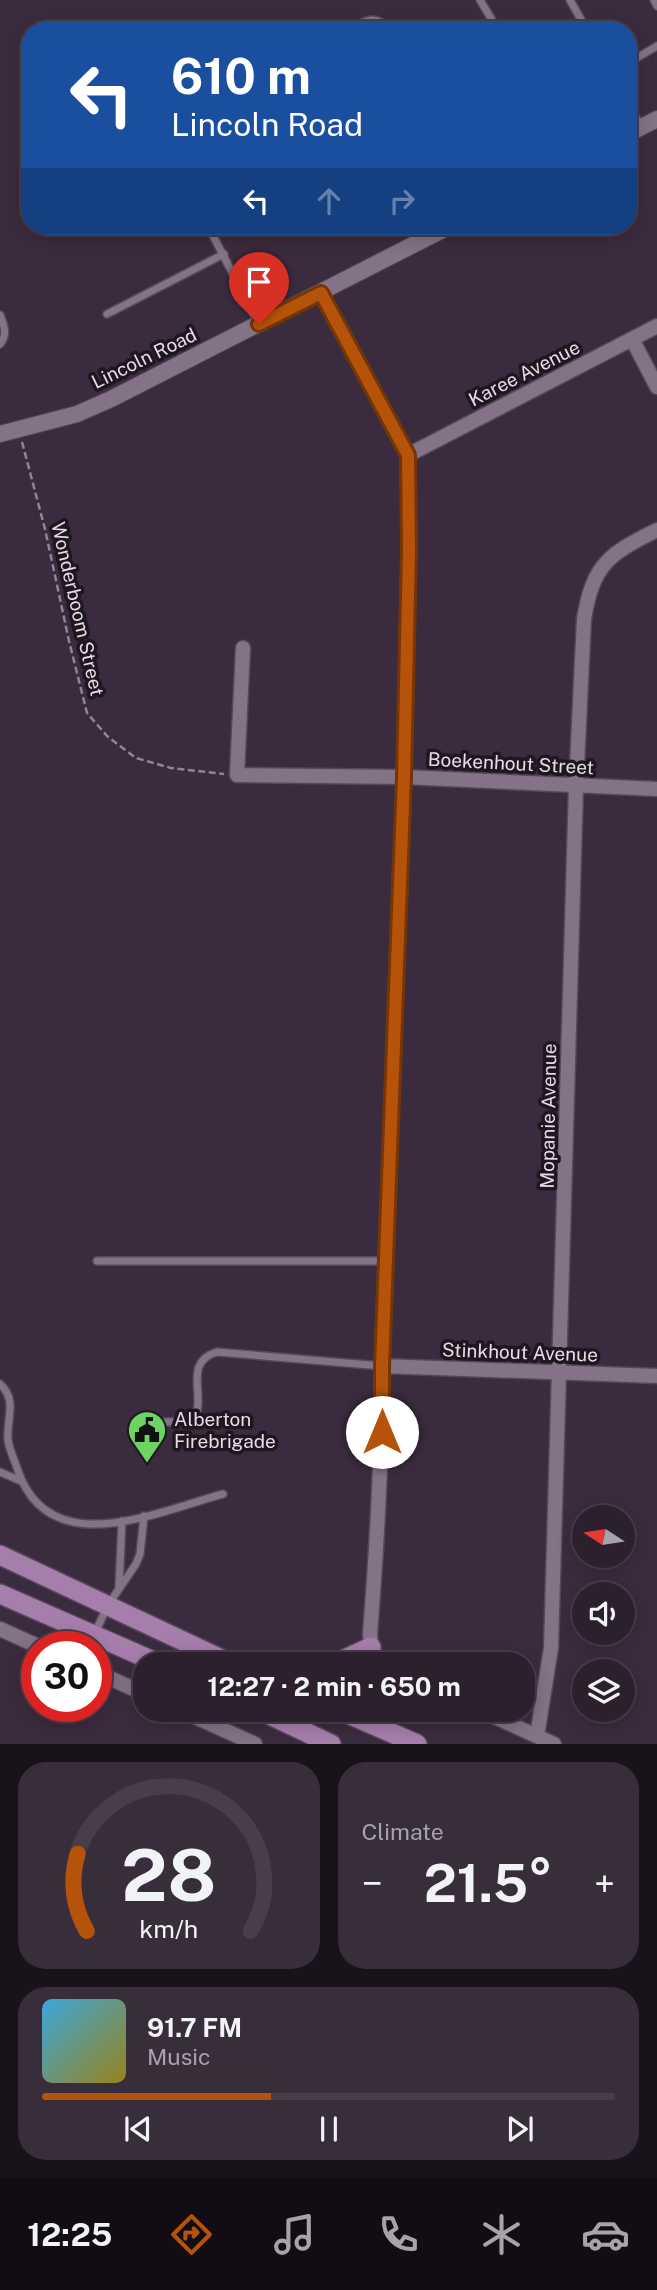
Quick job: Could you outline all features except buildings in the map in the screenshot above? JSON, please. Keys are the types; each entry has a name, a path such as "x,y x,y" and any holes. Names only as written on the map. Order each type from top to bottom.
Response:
{"main road":[{"path":"0,1555 207,1652"},
{"path":"0,1594 85,1631"},
{"path":"112,1643 133,1652"},
{"path":"360,1652 371,1647"},
{"path":"284,1722 331,1744"},
{"path":"363,1722 397,1740 417,1744"}],"street":[{"path":"637,127 657,119"},
{"name":"Lincoln Road","path":"0,434 77,414 433,235"},
{"path":"321,293 408,455 404,777 382,1366 382,1454 371,1647 374,1652"},
{"name":"Karee Avenue","path":"408,455 657,327"},
{"path":"632,339 657,387"},
{"name":"Mopanie Avenue","path":"537,1736 551,1648 576,786 584,619 593,580 610,557 657,530"},
{"path":"237,775 243,648"},
{"name":"Boekenhout Street","path":"237,775 404,777 657,789"},
{"name":"Stinkhout Avenue","path":"382,1366 657,1376"},
{"path":"0,1629 21,1638"},
{"path":"112,1679 133,1689"},
{"path":"207,1722 256,1744"},
{"path":"506,1722 554,1744"}],"lane":[{"path":"481,0 493,21"},
{"path":"570,0 582,21"},
{"path":"654,0 657,6"},
{"path":"637,57 657,46"},
{"path":"213,235 259,324"},
{"path":"107,314 224,254"},
{"path":"0,315 5,330 5,338 0,344"},
{"path":"97,1261 386,1261"},
{"path":"142,1423 192,1421 197,1413 198,1366 202,1359 217,1353 382,1366"},
{"path":"0,1384 9,1396 11,1404 4,1437 21,1481 39,1507 65,1521 100,1525 223,1494"},
{"path":"0,1472 21,1481"},
{"path":"96,1631 108,1605 131,1573 140,1554 144,1516"},
{"path":"119,1587 122,1521"}],"path":[{"name":"Wonderboom Street","path":"18,429 45,529 87,713 108,737 136,758 171,768 237,775"}],"place":[{"name":"Alberton Firebrigade","path":"147,1464"}],"route":[{"path":"259,324 321,293 408,455 409,550 404,777 382,1366 382,1432"}]}
